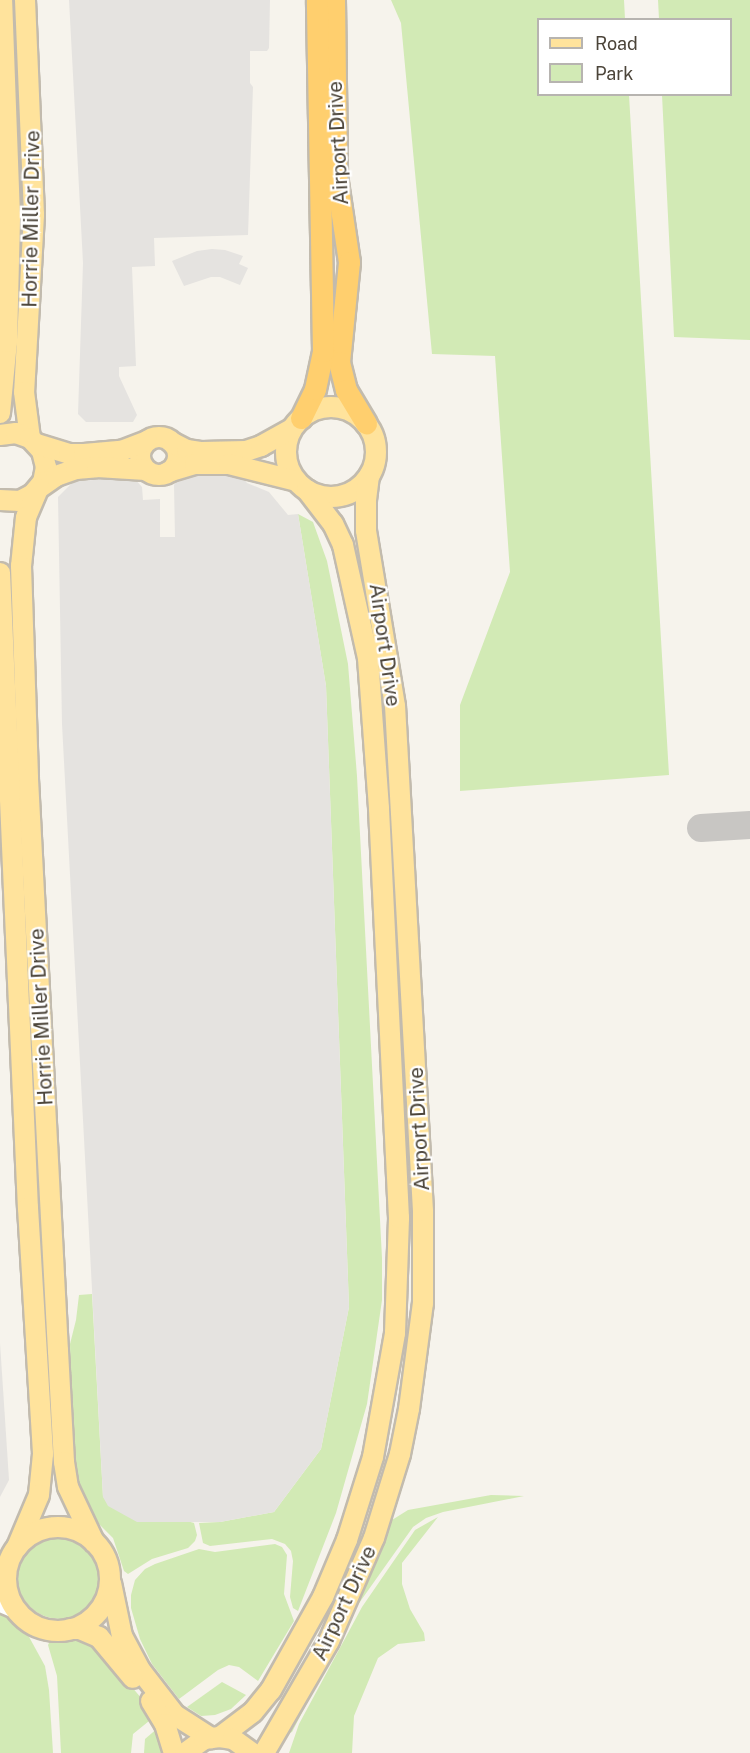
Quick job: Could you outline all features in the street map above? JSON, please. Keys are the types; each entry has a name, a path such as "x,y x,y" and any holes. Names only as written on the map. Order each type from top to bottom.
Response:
{"highway":[{"name":"Airport Drive","path":"296,423 315,389 323,351 317,0"},
{"name":"Airport Drive","path":"334,0 336,175 349,262 339,362 346,390 366,423"}],"main road":[{"name":"Horrie Miller Drive","path":"0,413 7,342 10,216 2,0"},
{"name":"Horrie Miller Drive","path":"24,0 34,215 24,392 34,441 46,467 39,488 30,502 23,532 22,601 64,1462 68,1487 94,1542"},
{"path":"0,435 16,433 69,454 121,451 162,437 187,450 246,451 261,446 317,409 335,406 352,411 366,423 377,449 369,476 357,489 341,496 323,496 302,486 229,464 195,464 158,474 146,470 97,467 76,469 56,476 20,501 0,500"},
{"path":"296,423 285,452 288,467 302,486"},
{"path":"146,470 140,456 147,441"},
{"path":"168,472 177,458 171,442"},
{"name":"Airport Drive","path":"264,1753 329,1641 374,1538 407,1420 416,1374 423,1304 423,1211 396,728 388,650 366,530 369,476"},
{"name":"Airport Drive","path":"185,1753 191,1746 215,1737 254,1712 279,1678 323,1597 347,1540 381,1422 397,1310 398,1206 379,808 368,658 343,545 333,524 302,486"},
{"name":"Horrie Miller Drive","path":"0,573 26,1173 44,1454 39,1495 9,1557"},
{"path":"174,1753 158,1712 106,1644 92,1632 40,1627 21,1615 9,1593 7,1569 9,1557 40,1530 59,1527 78,1531 94,1542 106,1558 120,1630 138,1666 175,1715 215,1737 233,1739 252,1753"},
{"path":"69,1629 80,1625 99,1610 105,1601 110,1578"}],"street":[{"path":"0,1606 21,1615"}],"green space":[{"path":"391,0 624,0 625,18 537,18 537,96 629,96 669,775 460,791 460,705 510,572 495,356 432,354 401,23"},
{"path":"658,0 750,0 750,340 674,337 662,96 732,96 732,18 659,18"},
{"path":"298,514 313,522 327,561 348,664 357,776 382,1258 382,1300 367,1404 336,1513 298,1611 293,1608 290,1597 293,1561 291,1551 285,1544 272,1539 210,1546 203,1543 199,1523 220,1522 274,1512 321,1449 349,1307 326,686"},
{"path":"92,1294 103,1497 194,1523 197,1535 188,1548 152,1559 128,1574 124,1571 113,1538 92,1517 78,1488 72,1451 70,1344 79,1295"},
{"path":"491,1495 524,1496 443,1512 426,1518 413,1527 357,1606 292,1732 285,1735 392,1520 408,1510"},
{"path":"438,1517 402,1563 402,1584 410,1609 424,1633 425,1641 398,1644 378,1658 354,1716 352,1753 289,1753 299,1724 362,1607 415,1530"},
{"path":"60,1533 84,1540 96,1552 103,1576 96,1600 84,1612 60,1619 36,1612 24,1600 17,1576 24,1552 36,1540"},
{"path":"275,1544 282,1547 287,1555 284,1594 294,1621 258,1681 239,1667 229,1665 218,1670 179,1699 152,1664 140,1639 131,1608 131,1595 135,1580 145,1569 155,1564 199,1549 215,1552"},
{"path":"0,1613 19,1625 28,1635 45,1666 53,1753 0,1753"},
{"path":"62,1635 91,1639 148,1706 154,1717 133,1734 131,1753 61,1753 57,1676 48,1645 52,1637"},
{"path":"222,1682 246,1695 231,1709 215,1715 201,1716 187,1707"},
{"path":"159,1727 169,1753 144,1753 145,1739"}],"shaded area":[{"path":"69,0 270,0 269,48 267,51 250,51 250,83 253,87 248,235 154,238 155,266 132,267 136,366 119,367 119,376 137,415 133,422 86,422 78,414 83,263"},
{"path":"225,250 243,256 239,264 248,268 240,285 220,277 211,277 184,286 172,261 197,251"},
{"path":"240,474 247,483 269,492 288,515 298,514 326,686 349,1307 321,1449 274,1512 220,1522 137,1522 108,1506 103,1497 62,724 58,497 74,481 134,478 142,487 143,500 160,499 160,537 175,537 174,485 180,476"},
{"path":"0,1343 9,1480 0,1497"}],"taxiway":[{"path":"701,828 750,825"}]}
